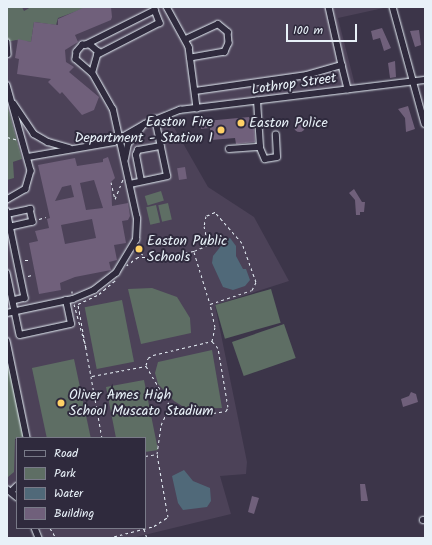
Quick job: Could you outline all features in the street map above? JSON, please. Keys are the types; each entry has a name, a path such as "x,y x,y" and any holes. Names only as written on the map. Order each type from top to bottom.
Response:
{"street":[{"path":"167,7 186,40 191,58 197,108"},
{"path":"329,7 348,89"},
{"path":"393,7 425,124"},
{"path":"7,313 66,301 89,293 107,282 134,245 138,224 125,159 112,106 92,73 76,59 77,52 84,46 154,10 160,23 98,55 92,73"},
{"path":"186,40 218,24 228,32 229,43 225,52 191,58"},
{"path":"7,42 8,54"},
{"path":"84,46 93,47 98,55"},
{"path":"195,90 307,75 342,66"},
{"name":"Lothrop Street","path":"28,157 119,139 167,114 197,108 425,80"},
{"path":"7,85 28,157 31,175 28,186 20,195 7,200"},
{"path":"12,101 34,134 52,144 74,149"},
{"path":"257,101 260,147 265,159 277,157 276,134"},
{"path":"130,184 167,176 155,120"},
{"path":"125,159 128,144 142,126"},
{"path":"141,181 136,155 138,150 161,146"},
{"path":"229,149 260,147"},
{"path":"11,227 33,222 30,210 7,213 25,298 13,301"},
{"path":"7,274 20,335 71,324 66,301"},
{"path":"7,341 27,437"}],"path":[{"path":"7,137 22,139"},
{"path":"111,182 115,199 124,179"},
{"path":"125,269 132,259 144,255 157,258 194,251 208,245 205,221 206,216 215,212 242,243 255,278 252,290 210,304"},
{"path":"40,219 46,217"},
{"path":"134,245 144,255"},
{"path":"194,251 210,304 215,327 212,341"},
{"path":"28,276 32,275"},
{"path":"86,349 78,304 99,294 120,276"},
{"path":"74,303 92,376 102,437"},
{"path":"212,341 218,348 228,407 226,411 207,414 170,406 146,366 148,358 212,341"},
{"path":"92,376 146,366"},
{"path":"146,528 168,518 157,454 161,425 170,406"},
{"path":"146,456 157,454"},
{"path":"51,529 56,538"},
{"path":"108,538 144,529 147,538"}],"shaded area":[{"name":"Easton Public Schools","path":"7,7 388,7 338,18 355,85 164,110 208,187 254,217 289,281 215,305 247,462 246,474 220,476 231,514 132,538 44,538 40,529 146,529 146,437 21,437 24,436 7,354 7,164 22,159 7,104"},
{"path":"16,439 16,491 7,483 7,443"}],"green space":[{"path":"7,7 22,7 24,11 31,7 85,8 58,18 56,25 34,22 31,42 16,40 7,42"},
{"path":"7,104 22,159 13,162 14,178 7,180"},
{"path":"161,191 164,201 148,206 145,196"},
{"path":"168,203 172,220 162,222 158,205"},
{"path":"156,205 160,223 150,225 146,207"},
{"path":"152,288 177,297 190,318 191,333 141,344 128,289"},
{"path":"271,289 281,323 225,339 215,305"},
{"path":"122,300 134,362 97,369 85,307"},
{"path":"284,324 296,358 244,376 232,342"},
{"path":"212,350 222,408 187,409 174,401 158,384 155,373 158,362"},
{"path":"7,354 24,436 16,437 15,439 14,472 8,477"},
{"name":"Oliver Ames High School Muscato Stadium","path":"74,359 91,437 47,437 32,368"},
{"path":"144,380 158,450 146,452 146,437 116,437 106,387"}],"water":[{"path":"230,238 236,246 236,256 243,269 246,269 250,280 245,286 233,290 223,287 212,263 213,256 221,246 219,243"},
{"path":"184,470 193,481 210,488 211,501 207,507 183,510 178,503 172,476"}],"building":[{"path":"85,7 111,7 112,17 111,20 75,35 78,42 65,50 66,62 74,67 69,72 99,97 94,110 82,115 62,92 60,94 48,82 51,79 17,74 19,59 15,58 18,39 31,42 34,22 58,25 58,19"},
{"path":"382,28 391,48 384,51 380,38 373,40 371,31"},
{"path":"419,30 421,45 415,47 410,31"},
{"path":"395,61 396,77 390,78 388,63"},
{"path":"408,106 415,129 406,132 405,118 398,109"},
{"path":"249,117 254,124 255,142 236,144 235,138 211,140 210,128 201,129 200,123 206,121"},
{"path":"299,120 303,122 305,126 303,130 299,132 295,130 293,126 295,122"},
{"path":"108,157 115,178 111,182 112,206 128,203 130,216 128,220 122,221 126,243 114,245 117,260 109,262 111,270 75,277 60,283 61,290 39,294 29,243 38,241 35,231 49,228 47,219 50,218 38,165 75,158 77,166 103,162 103,159","holes":["94,180 103,208 86,210 80,183","71,185 74,197 55,201 62,187","92,219 96,238 65,244 61,225"]},
{"path":"185,167 187,179 179,180 177,168"},
{"path":"354,189 362,202 365,202 364,212 360,212 360,215 356,215 355,200 349,193"},
{"path":"411,392 416,394 418,402 403,407 401,399 409,396"},
{"path":"360,484 365,484 368,501 361,501"},
{"path":"252,496 259,498 254,514 248,512"}],"place":[{"name":"Easton Police","path":"241,123"},
{"name":"Easton Fire Department - Station 1","path":"221,130"},
{"name":"Easton Public Schools","path":"139,249"},
{"name":"Oliver Ames High School Muscato Stadium","path":"61,403"}]}
